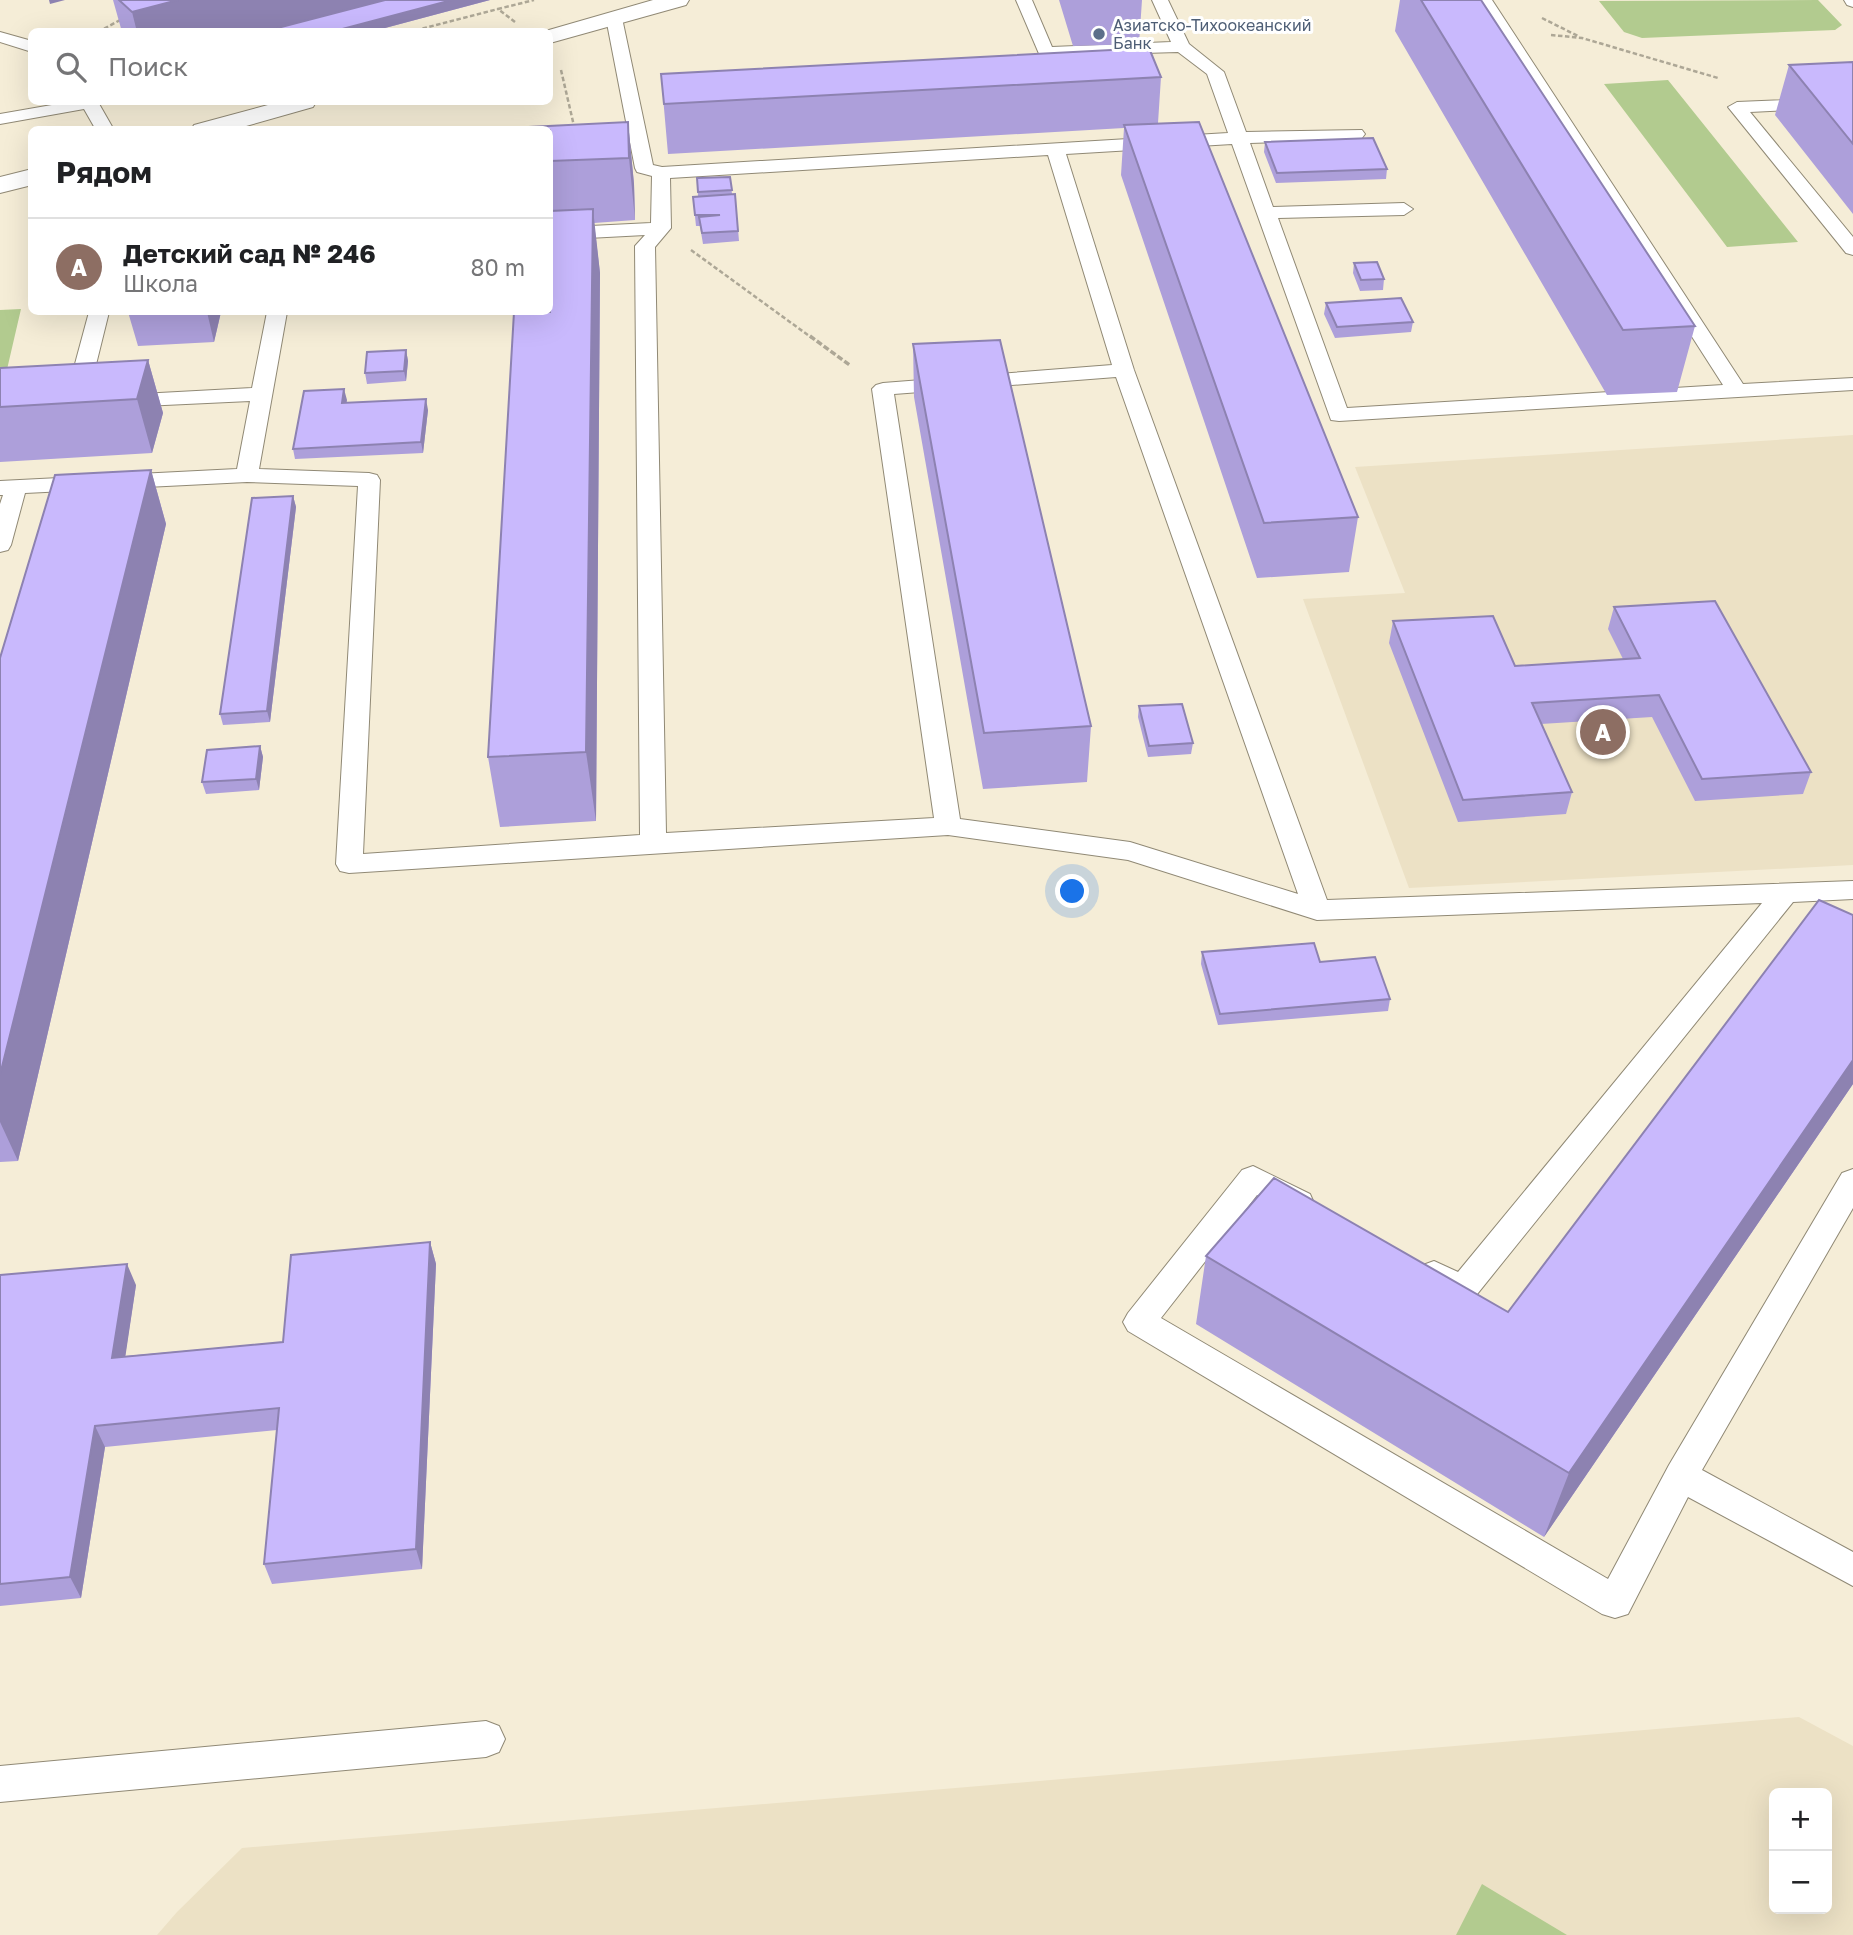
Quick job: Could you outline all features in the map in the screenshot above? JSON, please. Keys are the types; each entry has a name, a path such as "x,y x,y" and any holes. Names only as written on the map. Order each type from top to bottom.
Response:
{"main road":[{"path":"553,35 678,0"},
{"path":"217,126 293,105"},
{"path":"0,185 28,178"}],"lane":[{"path":"1024,0 1046,52 1182,47"},
{"path":"1160,0 1182,47 1214,72 1268,213 1339,415 1853,384"},
{"path":"1484,0 1738,392"},
{"path":"614,18 645,170 661,228"},
{"path":"0,37 28,46"},
{"path":"1853,102 1737,107 1853,248"},
{"path":"0,118 72,105"},
{"path":"91,105 103,126"},
{"path":"645,170 1356,134"},
{"path":"1055,149 1124,370 1317,910"},
{"path":"1268,213 1404,209"},
{"path":"553,234 661,228"},
{"path":"653,843 645,246 661,228"},
{"path":"75,403 98,315"},
{"path":"247,475 276,315"},
{"path":"948,826 883,389 1124,370"},
{"path":"50,405 261,394"},
{"path":"0,545 8,487 247,475 369,480 349,864 948,826 1130,851 1317,910 1853,890"},
{"path":"1414,1263 1463,1289 1785,893"},
{"path":"1328,1217 1253,1178 1139,1322 1615,1602 1681,1476 1853,1181"},
{"path":"1681,1476 1853,1570"},
{"path":"0,1784 486,1740"}],"path":[{"path":"424,28 535,0"},
{"path":"498,9 518,24"},
{"path":"105,28 122,19"},
{"path":"1503,30 1582,38 1727,81"},
{"path":"560,66 574,126 645,170"},
{"path":"661,228 883,389"}],"shaded area":[{"path":"1853,435 1853,865 1409,888 1303,599 1405,593 1355,467"},
{"path":"1799,1717 1853,1746 1853,1935 157,1935 242,1848"}],"green space":[{"path":"1818,0 1842,25 1835,30 1642,38 1624,32 1599,1"},
{"path":"1668,80 1798,242 1727,247 1604,84"},
{"path":"21,309 5,378 0,379 0,310"},
{"path":"1482,1884 1567,1935 1456,1935"}],"building":[{"path":"119,0 178,0 132,12"},
{"path":"385,0 452,0 346,28 277,28"},
{"path":"1421,0 1481,0 1695,326 1623,330"},
{"path":"1149,48 1161,77 664,104 661,74"},
{"path":"1853,62 1853,144 1789,65"},
{"path":"628,122 629,158 553,161 553,126 550,126"},
{"path":"1199,122 1358,517 1264,523 1124,125"},
{"path":"1373,138 1387,169 1277,173 1265,142"},
{"path":"730,177 732,190 698,192 697,178"},
{"path":"735,194 738,231 702,233 699,217 720,215 695,215 693,197"},
{"path":"593,209 586,752 488,757 514,315 553,315 553,211"},
{"path":"1377,262 1384,279 1361,280 1354,263"},
{"path":"1401,298 1413,322 1337,327 1326,303"},
{"path":"1000,340 1091,726 984,733 913,344"},
{"path":"406,350 404,371 365,373 367,352"},
{"path":"148,360 137,399 0,407 0,368"},
{"path":"344,389 342,403 426,399 421,442 293,449 304,391"},
{"path":"151,470 0,1075 0,658 55,475"},
{"path":"293,496 267,711 220,714 252,498"},
{"path":"1715,601 1811,772 1702,779 1659,695 1532,703 1572,792 1463,800 1393,621 1493,616 1515,666 1640,658 1614,607"},
{"path":"1182,704 1193,743 1149,746 1139,706"},
{"path":"260,746 256,779 202,782 207,750"},
{"path":"1819,900 1853,915 1853,1060 1569,1473 1206,1256 1274,1178 1508,1312"},
{"path":"1314,943 1320,962 1375,957 1390,999 1220,1014 1202,952"},
{"path":"430,1242 416,1549 264,1564 279,1408 95,1426 70,1577 0,1584 0,1275 127,1264 112,1358 283,1342 291,1255"}],"place":[{"name":"Азиатско-Тихоокеанский Банк","path":"1099,34"},
{"name":"Детский сад № 246","path":"1603,732"}]}
